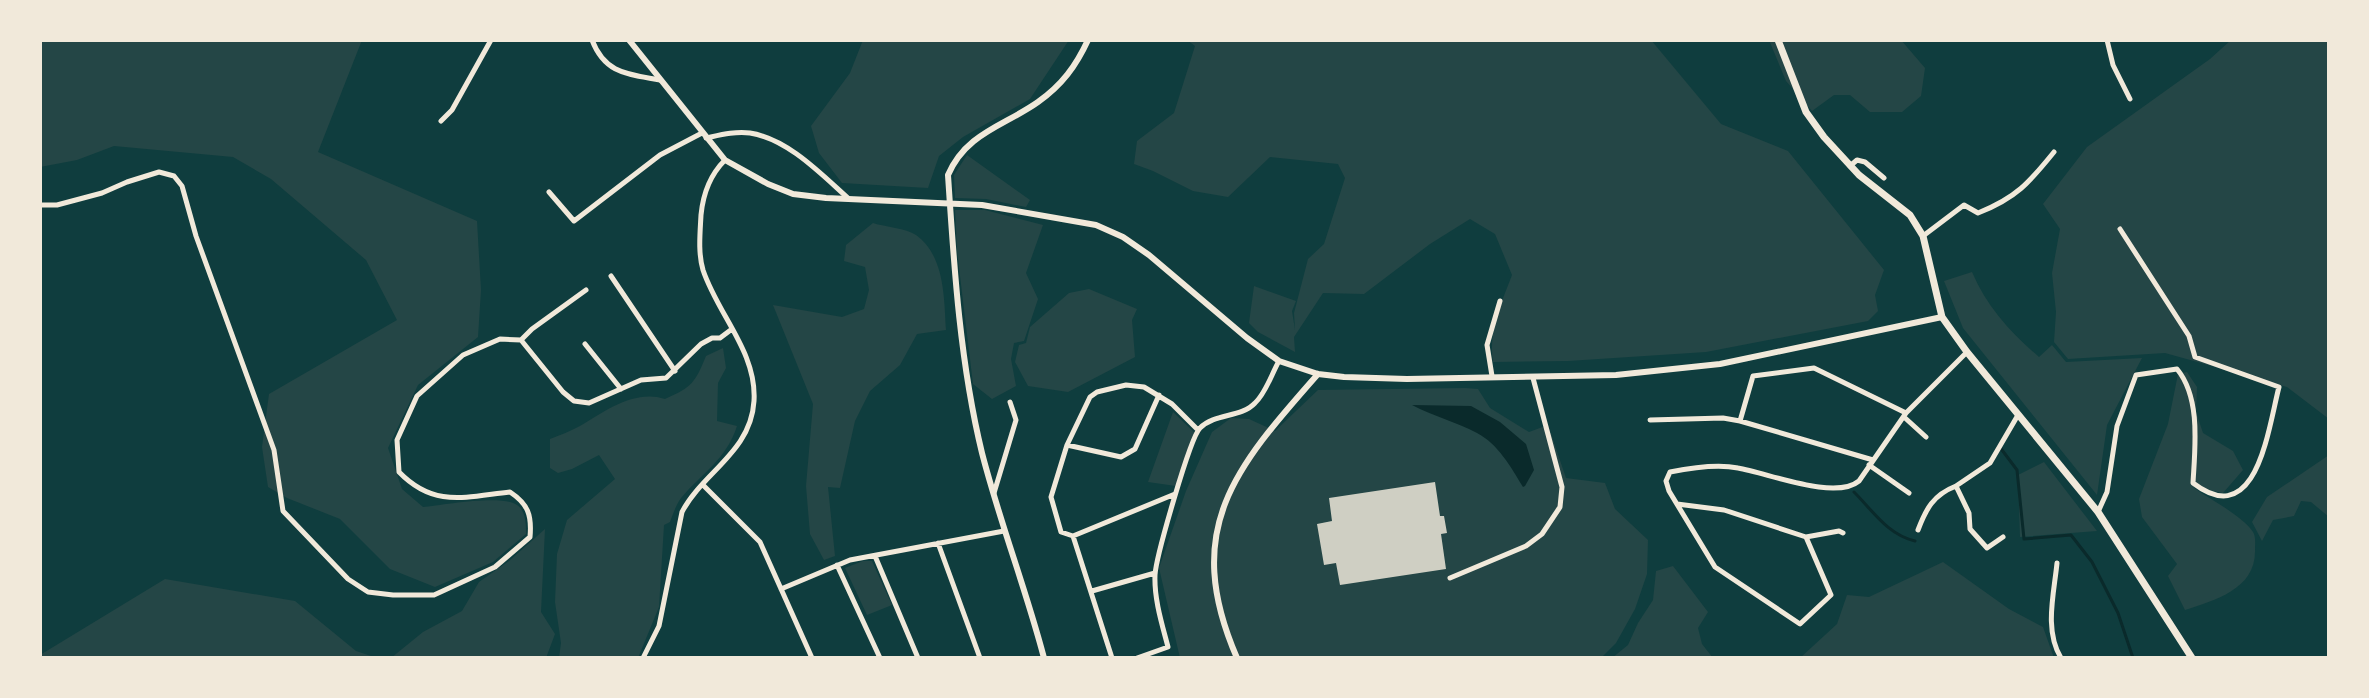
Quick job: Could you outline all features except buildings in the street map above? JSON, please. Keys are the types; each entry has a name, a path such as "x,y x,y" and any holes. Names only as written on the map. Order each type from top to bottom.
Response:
{"main road":[{"path":"1778,40 1806,112 1824,137 1850,166 1910,215 1923,236 1942,317 2098,512 2192,658"}],"street":[{"path":"441,121 452,110 491,40"},
{"path":"592,40 600,58 610,68 660,80"},
{"path":"629,40 725,160 768,184 793,194 850,200 982,205 1096,225 1123,237 1149,255 1279,361 1318,374 1407,379 1616,375 1720,364 1942,317"},
{"path":"1044,658 1004,531 975,418 953,246 948,175 956,158 973,140 1037,103 1070,75 1088,40"},
{"path":"2107,40 2113,65 2130,99"},
{"path":"549,192 574,221 660,155 704,135 750,133 790,150 850,200"},
{"path":"1923,236 1964,205 1978,213 2005,202 2031,180 2054,152"},
{"path":"643,658 659,626 682,512 689,498 742,440 751,422 754,400 752,371 703,270 699,241 702,208 711,177 725,160"},
{"path":"1850,166 1857,160 1865,162 1884,178"},
{"path":"40,205 57,205 102,193 159,172 174,176 182,186 199,247 274,450 283,511 348,579 368,592 434,595 495,567 530,537 532,518 523,501 510,492 450,499 414,487 399,472 397,440 417,396 463,355 500,339 521,340 586,290"},
{"path":"2098,512 2107,492 2117,426 2136,375 2177,369 2187,381 2193,419 2193,483 2219,498 2230,498 2239,493 2263,457 2279,387 2195,357 2189,336 2120,229"},
{"path":"611,276 675,371"},
{"path":"1492,376 1487,345 1500,301"},
{"path":"521,340 563,392 574,401 589,403 641,380 666,378 701,344 712,338 720,338 732,329"},
{"path":"585,344 621,389"},
{"path":"1806,537 1831,595 1800,624 1715,567 1676,504 1666,481 1670,472 1734,467 1825,488 1852,487 1905,415 1967,352"},
{"path":"1137,658 1168,647 1158,606 1155,573 1175,494 1198,430 1214,419 1256,403 1279,361"},
{"path":"1740,421 1753,376 1814,368 1905,415 1926,437"},
{"path":"1237,658 1214,585 1216,530 1228,494 1247,463 1269,430 1318,374"},
{"path":"1450,578 1526,546 1542,534 1560,507 1562,487 1533,378"},
{"path":"1175,494 1073,536 1061,532 1051,497 1081,412 1097,392 1126,385 1144,387 1172,404 1198,430"},
{"path":"1067,445 1121,457 1128,454 1135,449 1159,395"},
{"path":"994,494 1016,420 1010,402"},
{"path":"1918,530 1929,504 1939,494 1990,463 2019,415"},
{"path":"1650,420 1723,418 1740,421 1871,462 1909,493"},
{"path":"703,485 760,542 812,658"},
{"path":"1956,486 1969,513 1970,529 1983,546 1987,548 2003,537"},
{"path":"1676,504 1724,510 1806,537 1839,531 1843,533"},
{"path":"781,589 837,565 1004,531"},
{"path":"1073,536 1112,658"},
{"path":"938,543 980,658"},
{"path":"875,556 918,658"},
{"path":"2057,563 2051,626 2053,645 2061,658"},
{"path":"837,565 880,658"},
{"path":"1092,591 1155,573"}],"shaded area":[{"path":"40,40 362,40 318,152 477,221 481,290 478,337 418,385 388,448 402,489 423,507 486,500 510,502 522,511 526,534 493,562 435,587 390,569 340,519 268,487 262,447 269,394 397,320 366,260 271,179 233,157 114,146 77,160 40,167"},
{"path":"863,40 1069,40 1030,99 963,137 939,156 928,188 842,183 819,153 811,126 850,73"},
{"path":"1187,40 1651,40 1721,124 1788,151 1884,270 1875,295 1878,311 1868,321 1706,352 1568,361 1493,362 1494,328 1512,275 1495,234 1470,219 1430,244 1364,294 1323,293 1294,337 1295,352 1258,332 1249,323 1254,286 1296,301 1292,311 1295,330 1294,313 1308,259 1324,244 1345,178 1338,164 1270,157 1228,197 1193,191 1134,164 1137,141 1174,113 1195,46"},
{"path":"1769,40 1901,40 1925,68 1921,96 1902,112 1870,112 1850,95 1834,95 1812,111 1786,81"},
{"path":"2231,40 2329,40 2329,419 2287,387 2165,353 2068,359 2054,342 2056,312 2052,273 2060,229 2043,204 2087,147 2210,59"},
{"path":"967,155 1030,200 1026,207 986,199 955,198 954,175"},
{"path":"955,210 985,210 1043,225 1026,273 1038,299 1024,341 1014,343 1011,359 1016,386 992,399 973,384"},
{"path":"873,223 916,235 933,254 941,278 946,330 917,334 900,365 870,391 855,421 840,488 828,487 835,556 824,560 810,534 806,486 813,404 773,305 842,317 864,309 869,290 865,267 844,261 846,245"},
{"path":"1972,272 2000,318 2039,357 2052,345 2066,362 2142,358 2107,425 2097,495 1963,328 1944,281"},
{"path":"1089,289 1137,309 1132,320 1135,357 1068,392 1028,386 1015,362 1019,345 1026,343 1030,327 1069,293"},
{"path":"723,348 726,368 718,383 717,421 737,426 727,448 681,498 670,522 664,525 659,607 638,658 559,658 561,643 555,602 557,554 567,520 615,479 599,455 558,473 550,468 550,439 632,399 665,399 674,395 692,383 706,356"},
{"path":"2187,372 2197,387 2196,412 2203,433 2233,451 2243,470 2223,493 2193,487 2242,520 2253,532 2255,543 2254,563 2241,583 2221,597 2185,610 2168,576 2177,564 2142,517 2139,499 2168,424 2178,374"},
{"path":"1478,389 1490,408 1529,432 1548,425 1566,478 1605,483 1615,509 1648,540 1647,574 1635,609 1616,643 1601,658 1180,658 1159,568 1186,491 1212,432 1231,418 1249,419 1275,431 1318,390"},
{"path":"1412,405 1471,406 1500,422 1526,444 1534,470 1525,486 1485,438"},
{"path":"1173,412 1195,433 1176,486 1148,482"},
{"path":"2329,455 2329,517 2311,502 2301,501 2294,516 2273,520 2262,541 2252,522 2267,497"},
{"path":"2044,462 2097,531 2020,537 2018,475"},
{"path":"545,529 541,612 555,634 546,658 391,658 423,632 462,611 479,582 509,561"},
{"path":"872,561 892,605 867,615 845,568"},
{"path":"1943,562 2009,609 2043,627 2054,658 1800,658 1837,624 1847,595 1869,597"},
{"path":"1673,566 1708,612 1698,628 1702,644 1713,658 1612,658 1628,645 1653,600 1656,571"},
{"path":"165,579 295,601 356,651 377,658 40,658 40,655"}],"waterway":[{"path":"1999,446 2017,470 2024,539 2071,535 2092,562 2118,613 2133,658"},
{"path":"1854,492 1889,528 1915,541"}]}
